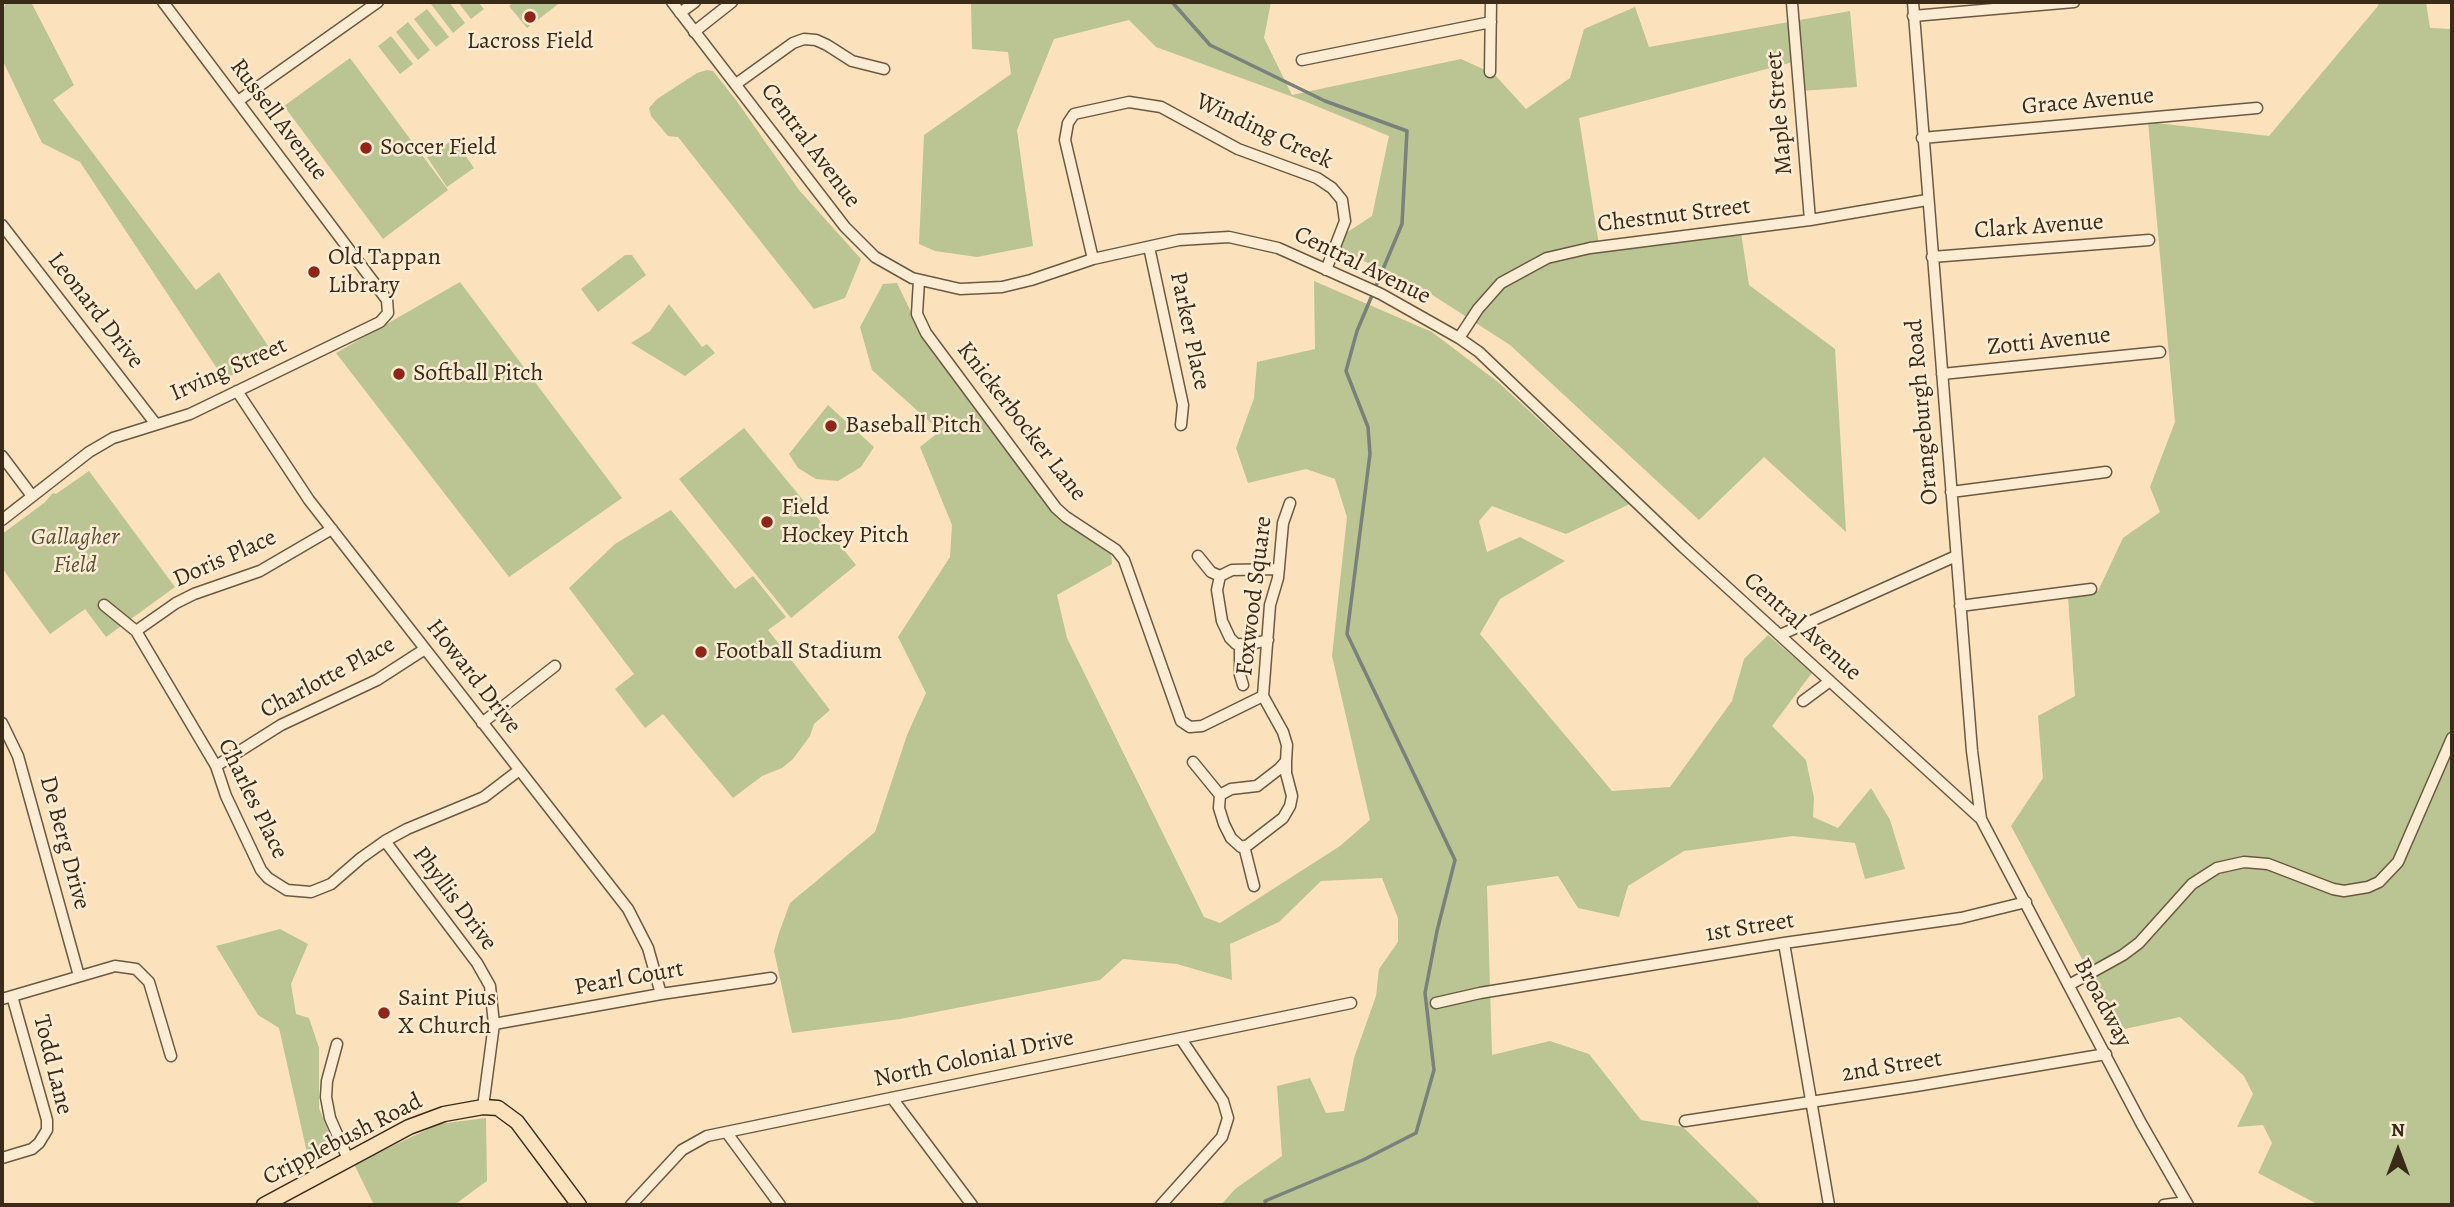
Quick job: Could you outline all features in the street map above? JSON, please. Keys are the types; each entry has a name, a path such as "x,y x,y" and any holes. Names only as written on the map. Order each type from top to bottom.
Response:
{"main road":[{"name":"Cripplebush Road","path":"264,1205 426,1120 483,1107"},
{"path":"483,1107 498,1108 517,1122 579,1205"}],"street":[{"name":"Russell Avenue","path":"163,2 358,263"},
{"path":"238,101 379,2"},
{"name":"Central Avenue","path":"672,2 859,243 875,257 919,280 960,289 1002,287 1031,281 1093,259 1179,240 1229,237 1278,248 1381,294 1459,338 1479,352 1683,547 1981,818"},
{"path":"680,13 695,2"},
{"path":"712,2 719,12"},
{"path":"694,32 732,2"},
{"path":"1490,72 1491,2"},
{"name":"Orangeburgh Road","path":"1913,2 1972,751 1981,818"},
{"path":"1913,16 2074,2"},
{"name":"Maple Street","path":"1792,3 1810,220"},
{"path":"1302,60 1491,22"},
{"path":"736,84 793,43 804,39 827,45 852,61 884,69"},
{"name":"Winding Creek","path":"1093,259 1065,140 1068,123 1074,114 1129,102 1161,107 1238,149 1317,178 1332,187 1342,200 1345,221 1326,270"},
{"name":"Grace Avenue","path":"1922,138 2257,108"},
{"name":"Chestnut Street","path":"1459,338 1478,309 1501,283 1547,258 1590,248 1810,220 1927,200"},
{"name":"Leonard Drive","path":"2,225 155,423"},
{"name":"Clark Avenue","path":"1932,257 2149,240"},
{"name":"Parker Place","path":"1150,247 1183,405 1181,425"},
{"name":"Irving Street","path":"2,520 89,452 113,438 190,414 386,318 389,307 387,300 358,263"},
{"name":"Knickerbocker Lane","path":"919,280 917,314 926,333 1056,508 1116,550 1124,560 1181,721 1190,727 1213,723 1263,696"},
{"name":"Zotti Avenue","path":"1942,374 2160,352"},
{"name":"Howard Drive","path":"237,391 286,467 332,529 628,909 648,948 661,994"},
{"path":"2,456 32,496"},
{"path":"1951,492 2106,472"},
{"name":"Foxwood Square","path":"1286,761 1287,745 1283,732 1263,696 1270,605 1279,569 1283,523 1290,503"},
{"name":"Doris Place","path":"136,631 176,603 260,571 332,529"},
{"path":"1198,556 1210,572 1220,576 1232,570 1279,569"},
{"path":"1780,635 1956,556"},
{"path":"1220,576 1217,590 1222,621 1230,638 1240,645 1268,640"},
{"path":"1960,606 2091,589"},
{"name":"Charles Place","path":"104,605 136,631 216,766 226,796 261,870 278,886 287,890 311,892 331,884 385,841 484,797 518,771"},
{"path":"1240,645 1242,685"},
{"name":"Charlotte Place","path":"216,766 281,725 377,680 425,649"},
{"path":"481,723 555,666"},
{"path":"1803,701 1830,681"},
{"name":"De Berg Drive","path":"2,723 18,756 79,976"},
{"path":"2069,985 2139,943 2192,884 2224,866 2244,862 2268,864 2344,891 2368,887 2379,882 2398,862 2452,738"},
{"path":"1220,795 1231,789 1257,786 1286,761"},
{"path":"1244,846 1283,818 1290,806 1292,796 1286,761"},
{"path":"1193,762 1220,795 1219,808 1231,838 1244,846"},
{"name":"Broadway","path":"1981,818 2141,1123 2188,1203"},
{"name":"Phyllis Drive","path":"385,841 477,963 490,986 494,1024 483,1107"},
{"path":"1244,846 1254,886"},
{"name":"1st Street","path":"1436,1003 1480,993 1784,943 1961,918 2026,902"},
{"path":"1784,943 1829,1205"},
{"path":"7,997 115,966 126,966 143,974 152,991 171,1056"},
{"name":"Pearl Court","path":"494,1024 661,994 771,978"},
{"name":"Todd Lane","path":"2,1158 32,1149 47,1129 47,1120 7,997"},
{"name":"North Colonial Drive","path":"631,1205 682,1150 707,1136 1351,1003"},
{"path":"1161,1205 1222,1137 1228,1118 1223,1101 1181,1039"},
{"path":"337,1044 327,1081 326,1097 330,1118 348,1159"},
{"name":"2nd Street","path":"1685,1121 2106,1054"},
{"path":"892,1098 972,1205"},
{"path":"727,1133 780,1205"},
{"path":"2164,1205 2188,1203"}],"green space":[{"path":"3,2 31,2 74,85 53,100 196,290 219,272 274,355 224,379 80,162 42,143 2,59"},
{"path":"449,2 465,23 453,33 431,4"},
{"path":"458,2 478,2 484,9 471,19"},
{"name":"Lacross Field","path":"514,2 561,2 527,28 509,6"},
{"path":"971,2 1271,2 1264,38 1292,95 1461,59 1494,74 1526,109 1570,78 1584,29 1635,7 1649,47 1850,11 1857,87 1800,91 1797,61 1579,118 1600,252 1740,226 1749,285 1835,349 1846,532 1764,457 1699,520 1510,345 1417,285 1328,245 1372,216 1389,136 1304,101 1156,47 1129,20 1054,39 1017,130 1033,246 977,257 935,251 919,244 924,135 1011,74 1008,52 972,49"},
{"path":"2379,2 2426,2 2430,28 2452,29 2452,1205 2319,1205 2258,1173 2272,1143 2263,1125 2237,1127 2253,1094 2244,1076 2180,1017 2120,1030 2011,826 2043,778 2038,716 2075,696 2068,596 2098,591 2123,538 2160,512 2150,487 2175,422 2148,122 2269,136"},
{"path":"427,9 449,37 436,47 414,19"},
{"path":"408,22 430,50 418,60 396,32"},
{"path":"391,36 413,64 400,74 378,46"},
{"name":"Soccer Field","path":"350,58 448,190 383,239 284,106"},
{"path":"713,71 736,100 799,190 861,259 845,298 814,309 678,137 668,136 651,116 649,108 657,99 697,73"},
{"path":"454,139 474,168 447,187 427,157"},
{"path":"625,255 632,255 646,275 598,312 581,289"},
{"path":"1314,281 1432,332 1498,382 1630,504 1566,534 1492,506 1479,521 1487,552 1520,537 1565,561 1500,599 1480,634 1612,791 1670,787 1732,701 1744,659 1768,635 1812,673 1772,726 1806,760 1814,798 1813,817 1838,828 1871,788 1890,820 1905,869 1865,879 1855,843 1793,836 1684,851 1628,886 1619,917 1578,908 1558,876 1487,886 1492,1055 1550,1041 1589,1054 1641,1120 1683,1127 1762,1205 1221,1205 1235,1189 1282,1156 1277,1086 1310,1078 1326,1113 1344,1111 1354,1058 1376,996 1379,969 1398,942 1398,918 1382,878 1321,881 1279,922 1230,944 1232,980 1177,964 1123,959 1100,980 900,1019 792,1033 774,951 779,933 790,903 875,832 907,735 926,693 898,637 950,557 952,525 920,447 940,431 872,370 860,327 883,284 897,283 911,312 1050,508 1111,551 1112,564 1057,595 1067,638 1204,917 1220,923 1340,846 1370,820 1332,656 1347,517 1335,479 1306,469 1248,483 1236,448 1254,398 1257,362 1315,349"},
{"path":"460,282 622,498 509,577 336,353"},
{"path":"669,304 702,347 707,344 715,353 685,376 631,343 650,331"},
{"name":"Baseball Pitch","path":"828,405 874,447 861,467 838,481 816,479 798,468 789,454"},
{"name":"Field Hockey Pitch","path":"744,428 856,565 791,618 679,479"},
{"name":"Gallagher Field","path":"89,471 175,587 106,637 85,609 50,634 2,568 2,534 44,503 53,493 56,494"},
{"name":"Football Stadium","path":"671,510 735,589 753,576 786,617 768,630 830,710 814,724 810,736 793,759 782,768 762,776 733,798 663,714 645,728 615,689 634,674 569,588 615,544"},
{"path":"280,929 308,944 291,984 296,1014 309,1018 319,1048 319,1108 336,1150 310,1166 279,1028 258,1015 216,946"},
{"path":"486,1118 487,1181 454,1205 374,1205 354,1164 439,1124"}],"waterway":[{"path":"1172,2 1210,45 1325,101 1407,131 1402,224 1357,331 1346,371 1368,427 1370,454 1347,634 1455,860 1425,993 1434,1070 1416,1133 1363,1160 1265,1201 1266,1205"}],"place":[{"name":"Lacross Field","path":"530,17"},
{"name":"Soccer Field","path":"366,148"},
{"name":"Old Tappan Library","path":"314,272"},
{"name":"Softball Pitch","path":"399,374"},
{"name":"Baseball Pitch","path":"831,426"},
{"name":"Field Hockey Pitch","path":"767,522"},
{"name":"Football Stadium","path":"701,652"},
{"name":"Saint Pius X Church","path":"384,1013"}]}
